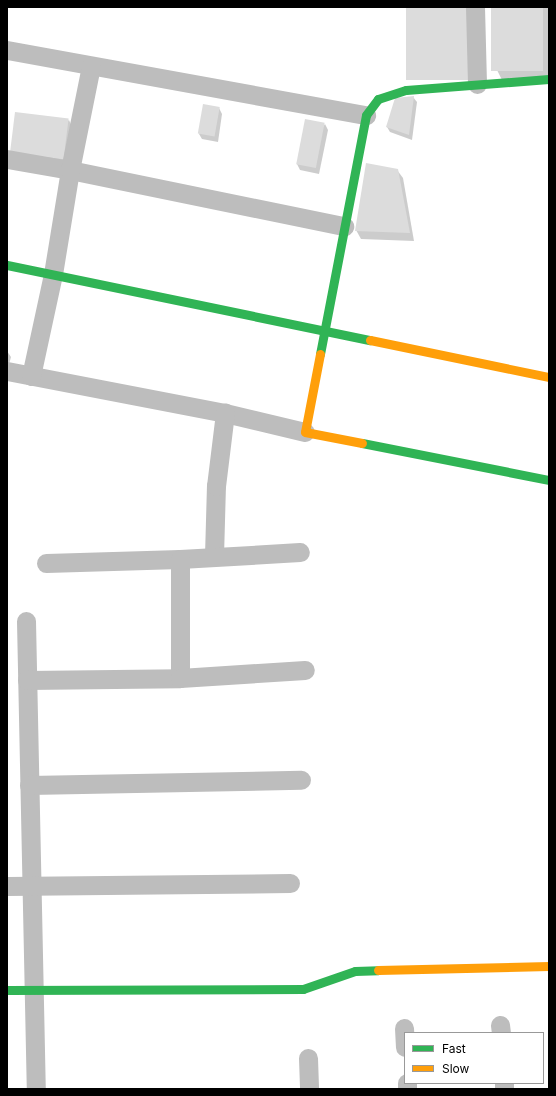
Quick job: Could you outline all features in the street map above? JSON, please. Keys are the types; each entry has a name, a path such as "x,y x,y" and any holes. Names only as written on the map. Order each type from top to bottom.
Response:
{"street":[{"path":"475,7 477,84"},
{"path":"7,50 366,116"},
{"path":"31,376 53,274 70,170 91,66"},
{"path":"305,432 366,116 378,99 406,90 549,79"},
{"path":"7,159 70,170 344,226"},
{"path":"7,265 325,329 549,377"},
{"path":"7,371 549,480"},
{"path":"214,556 216,486 225,414"},
{"path":"46,563 180,559 300,552"},
{"path":"180,559 180,678"},
{"path":"26,621 36,1089"},
{"path":"27,680 180,678 305,670"},
{"path":"29,785 302,780"},
{"path":"7,886 31,884 290,883"},
{"path":"7,990 34,988 303,989 355,971 549,966"},
{"path":"404,1028 404,1032"},
{"path":"308,1058 309,1089"}],"building":[{"path":"406,7 468,7 468,80 406,80"},
{"path":"491,7 543,7 543,71 491,71"},
{"path":"414,96 409,135 386,127 395,98"},
{"path":"203,104 220,107 215,136 198,134"},
{"path":"15,112 69,119 64,159 10,153"},
{"path":"305,119 325,123 316,168 296,164"},
{"path":"366,163 398,169 410,233 355,231"}],"traffic: fast":[{"path":"320,354 366,115 378,99 406,90 549,79"},
{"path":"7,265 370,340"},
{"path":"362,443 549,480"},
{"path":"7,990 303,989 355,971 378,970"}],"traffic: slow":[{"path":"370,340 549,377"},
{"path":"320,354 305,432 362,443"},
{"path":"378,970 549,966"}]}
